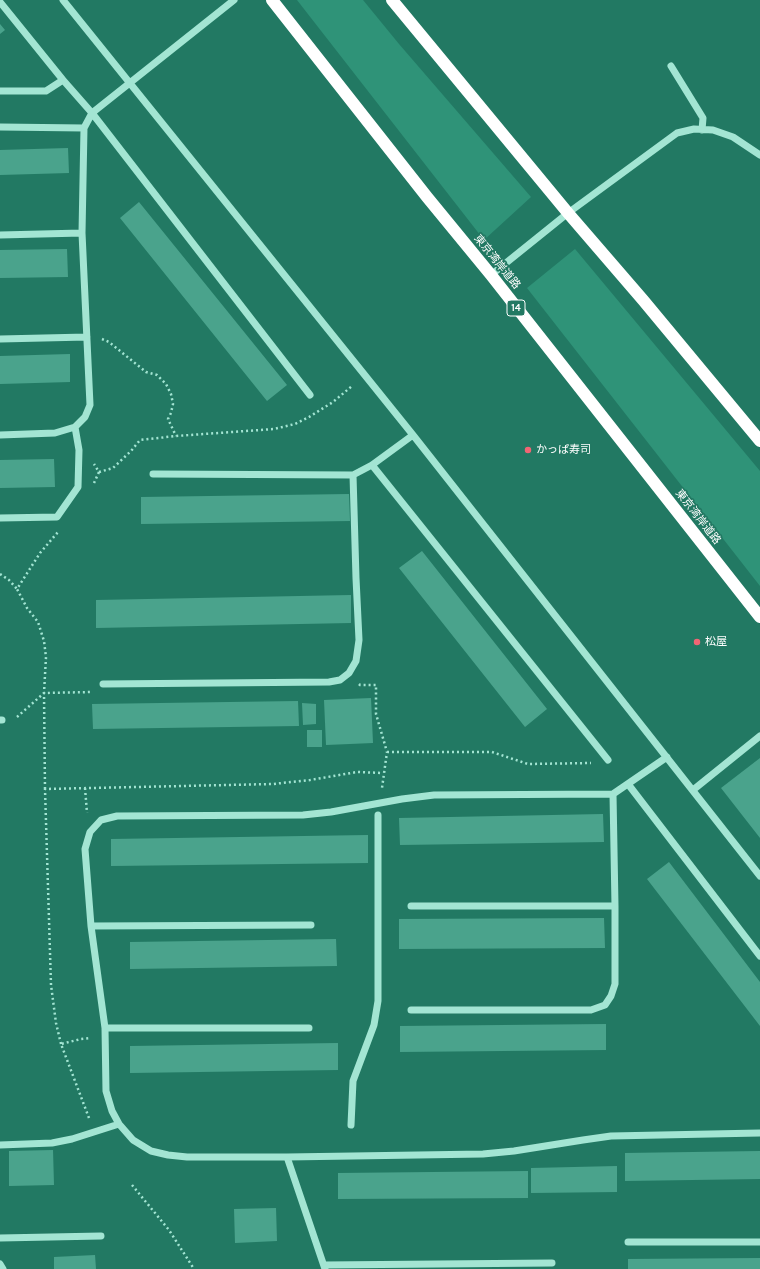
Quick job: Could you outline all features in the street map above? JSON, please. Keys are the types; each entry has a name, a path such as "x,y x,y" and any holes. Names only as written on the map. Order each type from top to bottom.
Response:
{"highway":[{"name":"東京湾岸道路","path":"272,0 760,616"},
{"path":"392,0 568,213 643,300 760,441"}],"street":[{"path":"63,0 413,435 760,876"},
{"path":"0,435 55,433 75,427 85,418 90,405 82,234 84,128 92,113 234,0"},
{"path":"0,2 63,80 92,113 310,395"},
{"path":"672,66 703,118 702,130"},
{"path":"0,91 46,91 63,80"},
{"path":"0,127 84,128"},
{"path":"491,275 568,213 677,133 694,129 713,130 733,137 760,155"},
{"path":"0,235 82,234"},
{"path":"0,339 87,337"},
{"path":"0,518 57,517 78,487 79,450 75,427"},
{"path":"153,474 353,475 372,465 413,435"},
{"path":"372,465 608,760"},
{"path":"103,684 329,682 340,680 350,673 356,661 359,640 353,475"},
{"path":"693,790 760,736"},
{"path":"667,757 613,794 434,796 402,799 331,812 303,815 117,816 101,820 90,832 85,849 91,926 105,1028 106,1092 118,1124 139,1144 151,1151 168,1156 287,1157 483,1154 514,1152 611,1136 760,1133"},
{"path":"628,784 760,956"},
{"path":"411,1010 591,1010 605,1005 611,996 615,984 613,794"},
{"path":"351,1125 353,1081 374,1025 378,1001 378,815"},
{"path":"411,906 615,906"},
{"path":"91,926 311,925"},
{"path":"105,1028 309,1028"},
{"path":"0,1145 52,1143 72,1139 118,1124"},
{"path":"287,1157 325,1267 552,1263"},
{"path":"0,1238 101,1236"},
{"path":"628,1242 760,1242"},
{"path":"0,1264 3,1269"}],"path":[{"path":"87,337 101,338 109,342 146,372 157,375 166,384 171,394 173,404 168,419 176,436"},
{"path":"92,486 99,472 113,468 140,440 274,429 295,424 309,418 333,402 352,386"},
{"path":"92,461 99,472"},
{"path":"17,590 40,552 61,530"},
{"path":"0,574 9,580 17,590 27,608 38,622 44,641 46,657 44,693 45,788 51,985 56,1023 62,1044 91,1124"},
{"path":"350,673 360,685 376,685 376,714 387,752 381,793"},
{"path":"1,720 10,722 44,693 103,692 103,684"},
{"path":"387,752 492,752 528,764 596,763"},
{"path":"45,788 273,784 310,780 357,772 383,773"},
{"path":"85,788 88,817"},
{"path":"62,1044 95,1037"},
{"path":"132,1185 169,1230 194,1269"}],"green space":[{"path":"297,0 363,0 531,197 484,240"},
{"path":"575,249 760,471 760,586 527,288"}],"building":[{"path":"0,24 5,30 0,34"},
{"path":"68,148 69,173 0,175 0,150"},
{"path":"139,202 287,385 267,401 120,218"},
{"path":"67,249 68,277 0,278 0,250"},
{"path":"70,354 70,382 0,384 0,356"},
{"path":"54,459 55,487 0,488 0,460"},
{"path":"349,494 350,521 141,524 141,497"},
{"path":"422,551 547,709 525,727 399,568"},
{"path":"351,595 351,623 96,628 96,600"},
{"path":"371,698 373,743 326,745 324,700"},
{"path":"298,701 299,726 93,729 92,704"},
{"path":"302,703 316,704 316,724 303,725"},
{"path":"307,730 322,730 322,747 307,747"},
{"path":"760,758 760,838 721,788"},
{"path":"603,814 604,842 400,845 399,818"},
{"path":"368,835 368,863 111,866 111,839"},
{"path":"669,862 760,982 760,1026 647,879"},
{"path":"604,918 605,948 399,949 399,919"},
{"path":"336,939 337,966 130,969 130,942"},
{"path":"606,1024 606,1050 400,1052 400,1026"},
{"path":"338,1043 338,1070 130,1073 130,1046"},
{"path":"53,1150 54,1185 9,1186 9,1151"},
{"path":"760,1151 760,1179 625,1181 625,1153"},
{"path":"617,1166 617,1192 531,1193 531,1168"},
{"path":"528,1171 528,1198 338,1199 338,1173"},
{"path":"276,1208 277,1241 235,1243 234,1209"},
{"path":"95,1255 96,1269 54,1269 54,1257"},
{"path":"760,1258 760,1269 628,1269 628,1259"}],"place":[{"name":"かっぱ寿司","path":"528,450"},
{"name":"松屋","path":"697,642"}]}
